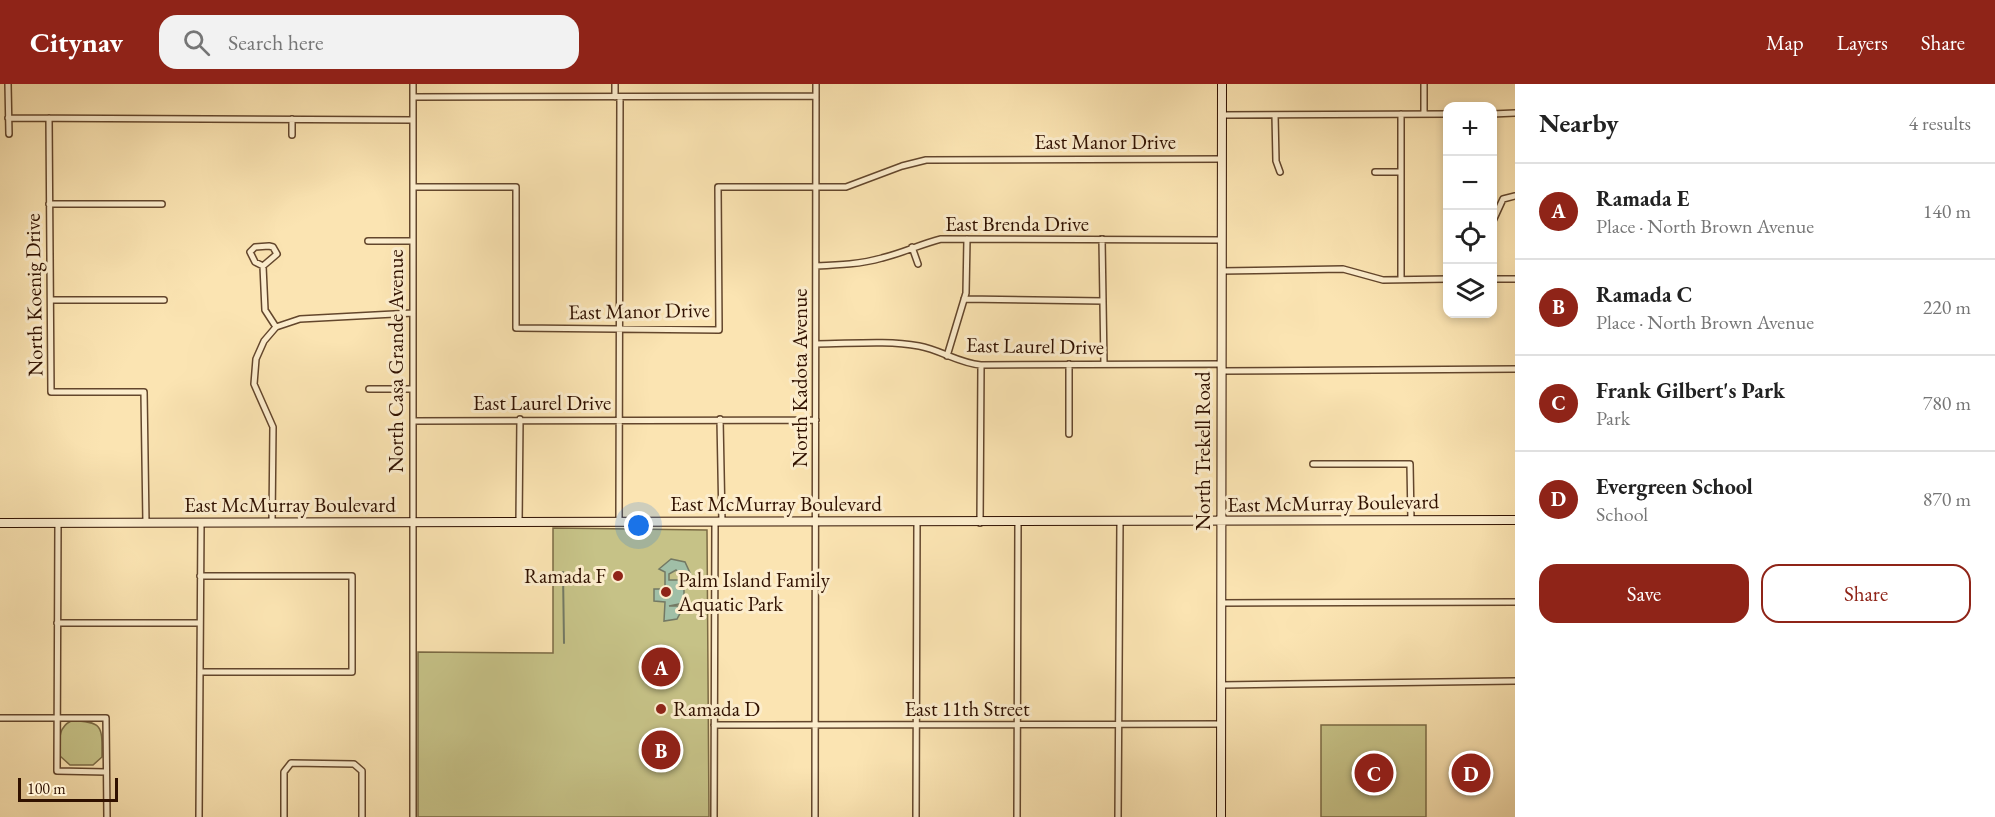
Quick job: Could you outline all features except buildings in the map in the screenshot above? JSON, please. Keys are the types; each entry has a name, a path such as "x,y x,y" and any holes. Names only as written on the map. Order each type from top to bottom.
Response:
{"street":[{"path":"8,84 9,134"},
{"name":"North Casa Grande Avenue","path":"413,84 413,817"},
{"path":"615,84 618,97 619,522"},
{"name":"North Kadota Avenue","path":"815,817 816,84"},
{"name":"North Trekell Road","path":"1221,817 1222,84"},
{"path":"1424,84 1424,114"},
{"path":"413,97 816,96"},
{"path":"1497,114 1515,113"},
{"path":"1401,114 1401,279"},
{"path":"1222,115 1443,114"},
{"path":"1275,115 1276,161 1280,172"},
{"path":"8,118 413,120"},
{"name":"North Koenig Drive","path":"49,118 51,392 144,392 146,523"},
{"path":"292,119 292,135"},
{"name":"East Manor Drive","path":"413,187 516,187 516,328 719,330 718,187 846,187 902,166 926,160 1222,159"},
{"path":"1375,172 1401,172"},
{"path":"1497,213 1503,200 1515,196"},
{"path":"49,204 162,204"},
{"name":"East Brenda Drive","path":"816,266 884,258 941,239 1221,240"},
{"path":"947,356 966,293 967,239"},
{"path":"1102,239 1104,364"},
{"path":"368,241 412,241"},
{"path":"255,247 273,247 277,254 263,266 255,261 250,252 255,247"},
{"path":"912,247 918,264"},
{"path":"263,266 265,310 276,327"},
{"path":"1221,271 1343,269 1383,280 1443,279"},
{"path":"1497,279 1515,279"},
{"path":"964,299 1103,301"},
{"path":"51,300 164,300"},
{"path":"272,523 273,427 254,384 260,350 264,341 276,327 300,319 412,313"},
{"name":"East Laurel Drive","path":"816,344 907,344 967,363 981,365 1104,364 1221,368 1515,369"},
{"path":"1069,364 1069,434"},
{"path":"980,523 981,365"},
{"path":"369,389 412,388"},
{"path":"519,523 520,419"},
{"path":"714,817 720,419"},
{"name":"East Laurel Drive","path":"412,421 816,420"},
{"path":"1313,464 1410,464 1411,520"},
{"name":"East McMurray Boulevard","path":"0,523 980,523 1515,520"},
{"path":"916,817 917,522"},
{"path":"1017,817 1018,522"},
{"path":"1118,817 1120,522"},
{"path":"58,523 57,771 106,772"},
{"path":"199,817 201,523"},
{"path":"200,576 352,576 352,672 200,672"},
{"path":"1221,603 1515,602"},
{"path":"57,623 200,623"},
{"path":"1221,685 1515,681"},
{"path":"0,718 106,718 107,817"},
{"name":"East 11th Street","path":"714,725 1221,724"},
{"path":"284,817 284,771 291,763 354,764 362,771 362,817"}],"shaded area":[{"path":"553,528 707,530 709,817 418,817 418,652 553,653"},
{"path":"671,559 685,562 691,575 680,575 676,570 669,574 669,580 684,580 684,603 669,606 684,606 677,619 664,621 665,602 654,601 654,589 665,589 665,572 659,569"},
{"path":"71,721 90,722 95,724 101,732 102,757 93,765 70,765 60,756 61,731"},
{"path":"1321,725 1426,725 1426,817 1321,817"}],"waterway":[{"path":"563,572 564,643"}],"place":[{"name":"Ramada F","path":"618,576"},
{"name":"Palm Island Family Aquatic Park","path":"666,592"},
{"name":"Ramada E","path":"661,667"},
{"name":"Ramada D","path":"661,709"},
{"name":"Ramada C","path":"661,750"},
{"name":"Frank Gilbert's Park","path":"1374,773"},
{"name":"Evergreen School","path":"1471,773"}]}
